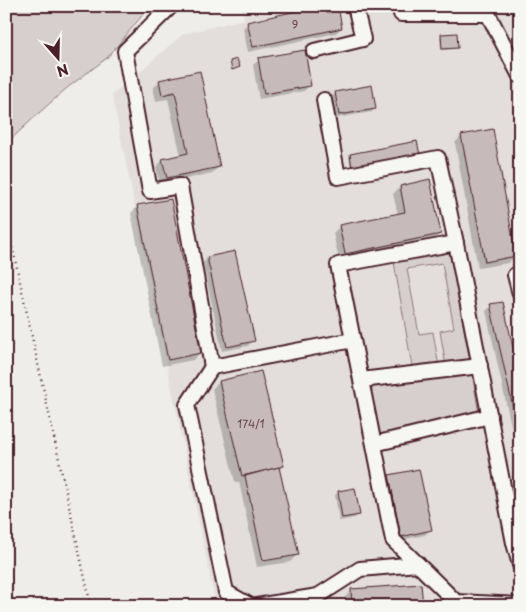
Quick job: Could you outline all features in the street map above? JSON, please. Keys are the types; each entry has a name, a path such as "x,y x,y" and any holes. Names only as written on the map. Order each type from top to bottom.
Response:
{"lane":[{"path":"171,6 125,51 150,191 180,186 212,367 187,406 226,592 251,606"},
{"path":"314,51 363,39 355,6"},
{"path":"401,14 488,14 520,76"},
{"path":"324,100 338,177 438,158 514,543 520,565"},
{"path":"456,243 338,264 394,540 456,602 520,605"},
{"path":"520,274 515,275 520,294"},
{"path":"212,367 353,340"},
{"path":"361,380 480,366"},
{"path":"374,444 490,416"},
{"path":"257,606 318,596 360,569 418,564"}],"path":[{"path":"6,218 91,606"}],"shaded area":[{"path":"6,6 150,6 107,58 67,88 6,144"},
{"path":"242,6 520,6 520,606 216,606 112,95 183,34 244,19"},
{"path":"450,252 470,362 446,366 440,331 454,328 442,263 407,269 419,334 433,332 439,367 413,372 394,262"},
{"path":"472,373 479,414 378,437 369,387"}],"building":[{"path":"319,6 338,6 342,28 253,47 247,22"},
{"path":"457,33 458,48 442,49 441,34"},
{"path":"305,50 311,86 264,94 258,58"},
{"path":"237,59 240,67 232,70 230,61"},
{"path":"200,71 220,167 167,178 162,159 188,153 175,92 162,95 159,80"},
{"path":"372,85 376,109 339,115 335,92"},
{"path":"493,129 516,256 485,262 461,135"},
{"path":"417,141 420,155 352,168 350,154"},
{"path":"430,179 441,234 345,254 339,225 405,212 400,186"},
{"path":"171,199 201,353 168,360 137,205"},
{"path":"235,251 255,341 227,347 207,257"},
{"path":"503,302 520,379 520,439 490,304"},
{"path":"261,371 284,466 242,476 219,381"},
{"path":"279,467 299,555 263,561 245,476"},
{"path":"419,469 432,530 401,537 389,475"},
{"path":"355,488 360,515 342,518 338,491"},
{"path":"421,584 423,606 352,606 351,589"}]}
